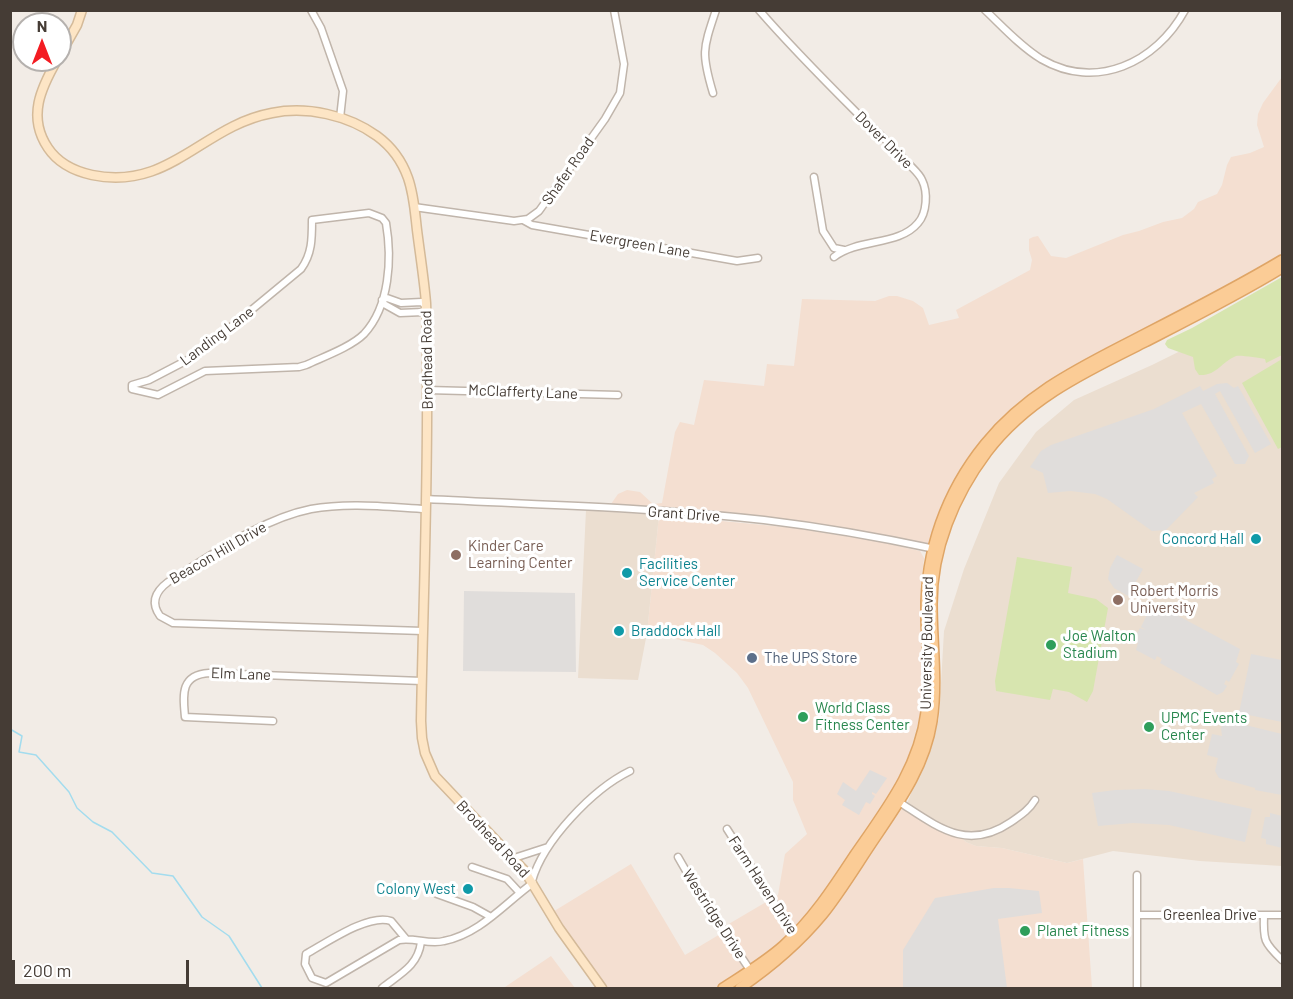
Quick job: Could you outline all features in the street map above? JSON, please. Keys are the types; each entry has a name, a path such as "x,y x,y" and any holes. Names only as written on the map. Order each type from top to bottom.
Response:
{"main road":[{"path":"72,34 82,10"},
{"name":"Brodhead Road","path":"50,72 38,99 36,113 38,128 57,159 87,174 119,178 146,174 163,167 228,128 258,116 291,111 307,111 340,118 369,130 392,149 407,175 414,207 426,307 426,509 422,738 430,766 446,788 514,858 532,882 559,928 602,988"},
{"name":"University Boulevard","path":"723,988 797,938 892,800 914,759 925,722 928,698 926,601 944,513 966,471 993,434 1030,399 1065,375 1197,308 1282,260"},
{"name":"University Boulevard","path":"740,988 777,960 825,912 910,784 921,759 932,723 935,684 933,591 936,549 969,478 989,450 1028,410 1069,381 1208,310 1282,268"}],"street":[{"path":"311,10 321,28 344,91 340,118"},
{"name":"Shafer Road","path":"523,220 533,216 544,206 605,119 620,93 624,64 614,10"},
{"path":"713,93 704,63 704,45 716,10"},
{"name":"Dover Drive","path":"759,10 802,59 890,144 922,179 925,190 925,209 922,218 911,230 901,236 844,250"},
{"path":"985,10 1026,48 1043,60 1065,69 1096,73 1118,69 1148,53 1185,10"},
{"path":"814,177 823,231 834,248 844,250"},
{"path":"414,207 505,220 523,220"},
{"name":"Landing Lane","path":"369,213 382,218 386,223 389,239 390,262 382,300 363,334 306,365 205,371 158,395 132,389 132,386 150,380 196,355 301,269 308,259 311,247 312,220 369,213"},
{"name":"Evergreen Lane","path":"523,220 532,225 738,261 758,258"},
{"path":"834,257 844,250"},
{"path":"382,300 387,298 401,303 422,302 426,307"},
{"name":"McClafferty Lane","path":"427,390 618,395"},
{"name":"Grant Drive","path":"426,499 733,517 799,525 936,549"},
{"name":"Beacon Hill Drive","path":"423,631 173,623 160,616 154,602 158,591 168,582 259,528 294,513 336,506 426,509"},
{"name":"Elm Lane","path":"273,721 185,717 184,689 191,678 209,673 422,681"},
{"path":"406,939 391,921 378,919 354,928 306,954 305,964 315,981 329,983 396,942 406,939 443,942 457,938 491,917 532,882 537,864 588,801 630,771"},
{"path":"899,801 950,831 969,837 984,836 1004,827 1030,808 1035,800"},
{"name":"Farm Haven Drive","path":"727,829 797,938"},
{"path":"514,858 549,847"},
{"name":"Westridge Drive","path":"678,857 701,897 750,970"},
{"path":"472,867 502,877 520,893"},
{"path":"1137,875 1137,988"},
{"path":"437,894 491,917"},
{"name":"Greenlea Drive","path":"1137,915 1282,915"},
{"path":"1264,915 1263,936 1266,943 1282,960"},
{"path":"382,988 415,962 421,942"}],"shaded area":[{"path":"1282,77 1282,260 1006,421 932,549 799,525 610,509 618,494 627,490 640,492 653,504 662,503 675,432 680,422 694,425 704,380 764,386 767,364 794,366 802,299 875,301 897,296 913,301 923,308 929,325 959,318 956,310 1030,270 1032,260 1029,239 1033,237 1038,236 1051,256 1066,258 1123,235 1182,218 1194,209 1198,202 1217,194 1231,157 1264,147 1257,125 1258,114"},
{"name":"Robert Morris University","path":"1282,309 1282,866 1200,861 1113,851 1067,863 1002,848 976,846 907,804 939,719 944,631 964,569 999,483 1036,432 1074,400 1245,319"},
{"path":"1227,383 1234,388 1238,386 1271,444 1255,453 1220,391 1215,394 1249,456 1245,464 1235,464 1201,404 1182,413 1217,476 1212,479 1214,483 1194,493 1198,497 1166,530 1152,531 1107,499 1095,494 1071,491 1048,493 1043,473 1030,467 1041,451 1051,445 1154,409 1200,386 1203,391 1217,384"},
{"path":"586,510 659,515 647,633 638,680 578,678"},
{"path":"659,515 795,528 920,551 924,558 920,593 921,711 909,757 898,778 903,782 895,796 952,830 966,842 976,846 1002,848 1067,863 1083,859 1092,988 602,988 551,913 631,864 685,955 722,933 727,925 778,895 785,854 807,834 793,800 793,782 748,688 737,673 703,645 647,633"},
{"path":"1117,555 1143,569 1128,596 1114,588 1108,579 1110,568"},
{"path":"464,591 575,593 576,672 463,671"},
{"path":"1160,606 1240,649 1236,662 1239,664 1229,682 1226,680 1224,684 1227,686 1223,692 1217,695 1160,663 1162,659 1157,656 1155,660 1136,650 1138,643 1133,640 1140,628 1146,630 1141,627 1151,607 1157,610"},
{"path":"1251,654 1282,660 1282,722 1239,713"},
{"path":"1225,720 1282,734 1282,795 1255,790 1255,788 1219,778 1215,771 1218,758 1207,755 1212,734 1222,736 1221,728"},
{"path":"870,770 887,778 876,794 872,792 875,796 870,804 866,802 859,815 842,805 845,800 837,794 843,782 856,791"},
{"path":"1145,789 1169,791 1252,809 1245,842 1169,825 1133,823 1098,826 1092,793"},
{"path":"1270,813 1282,816 1282,848 1266,844 1266,839 1261,838 1265,817 1270,817"},
{"path":"994,888 1039,891 1042,913 998,919 1007,988 903,988 903,950 935,898"},
{"path":"551,956 575,988 505,987"}],"green space":[{"path":"1282,277 1282,355 1266,363 1265,359 1236,356 1215,371 1199,375 1195,369 1193,357 1168,348 1165,344 1167,340"},
{"path":"1282,359 1282,447 1278,449 1242,383"},
{"name":"Joe Walton Stadium","path":"1017,557 1072,567 1068,593 1096,599 1108,608 1093,691 1087,702 1069,692 1053,689 1050,700 996,691 995,681"}],"waterway":[{"path":"10,729 22,736 19,752 36,755 69,792 77,808 93,822 112,832 152,873 173,876 202,917 229,936 262,988"}],"place":[{"name":"Concord Hall","path":"1256,539"},
{"name":"Kinder Care Learning Center","path":"456,555"},
{"name":"Facilities Service Center","path":"627,573"},
{"name":"Robert Morris University","path":"1118,600"},
{"name":"Braddock Hall","path":"619,631"},
{"name":"Joe Walton Stadium","path":"1051,645"},
{"name":"The UPS Store","path":"752,658"},
{"name":"World Class Fitness Center","path":"803,717"},
{"name":"UPMC Events Center","path":"1149,727"},
{"name":"Colony West","path":"468,889"},
{"name":"Planet Fitness","path":"1025,931"}]}
